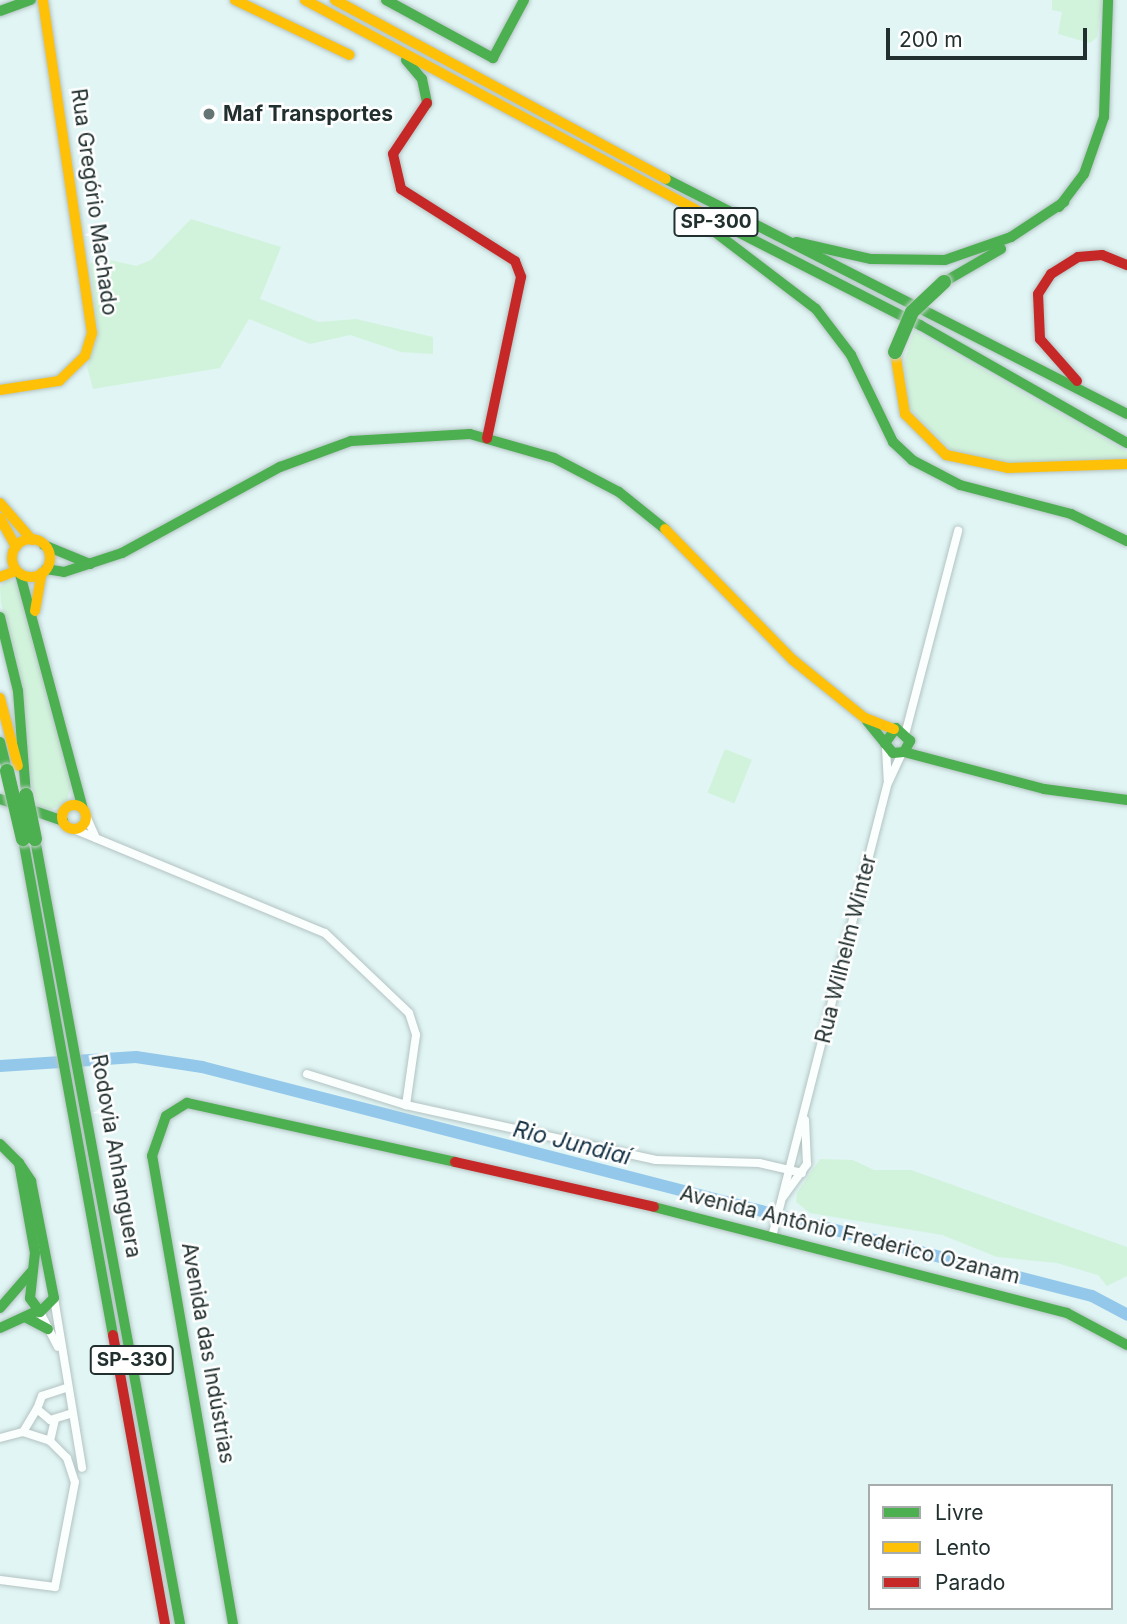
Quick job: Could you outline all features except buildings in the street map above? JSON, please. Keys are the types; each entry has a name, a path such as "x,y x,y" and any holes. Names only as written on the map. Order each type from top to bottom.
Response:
{"main road":[{"path":"0,11 31,0"},
{"name":"Rua Gregório Machado","path":"0,390 59,381 85,356 92,333 43,0"},
{"path":"235,0 350,55"},
{"name":"SP-300","path":"305,0 631,178 920,325 1127,443"},
{"name":"SP-300","path":"335,0 722,210 1127,414"},
{"path":"386,0 493,58 524,0"},
{"path":"1108,0 1104,117 1093,155 1064,202 1017,241 943,282 912,312 895,352 896,387 905,414 946,455 1008,468 1127,464"},
{"path":"358,28 415,66 427,103 393,154 401,189 515,261 521,277 486,438"},
{"path":"631,178 727,239 816,309 851,355 893,442 912,460 960,485 1071,514 1127,541"},
{"path":"722,210 818,249 920,262 989,246 1064,202"},
{"path":"1091,394 1046,348 1035,306 1051,274 1070,261 1101,255 1127,265"},
{"path":"0,577 18,572 64,572 122,553 279,467 351,441 429,433 486,438 554,458 619,492 676,537 793,660 865,718 885,745 903,753 936,758 1044,789 1127,800"},
{"path":"0,503 38,542 90,564"},
{"path":"0,518 15,549 18,572 34,618 77,779 74,813 76,830"},
{"path":"0,560 15,549 38,542"},
{"path":"34,618 44,571 38,542"},
{"path":"0,617 18,691 26,795"},
{"name":"Rodovia Anhanguera","path":"0,698 26,795 29,839 180,1624"},
{"path":"865,718 901,730 936,758"},
{"path":"885,745 901,730"},
{"path":"901,730 903,753"},
{"name":"Rodovia Anhanguera","path":"0,743 29,839"},
{"path":"0,799 44,815 74,813"},
{"name":"Rodovia Anhanguera","path":"77,1097 165,1624"},
{"name":"Avenida Antônio Frederico Ozanam","path":"187,1103 774,1229 1067,1313 1127,1345"},
{"name":"Avenida das Indústrias","path":"187,1103 166,1116 152,1156 233,1624"},
{"path":"0,1144 19,1163 54,1298 34,1314 0,1328"},
{"path":"35,1227 30,1297 34,1314 48,1329"},
{"path":"32,1271 50,1276"},
{"path":"0,1308 32,1271"}],"street":[{"path":"901,730 958,531"},
{"name":"Rua Wilhelm Winter","path":"885,745 888,783"},
{"name":"Rua Wilhelm Winter","path":"805,1115 888,783 903,753"},
{"path":"74,813 96,838"},
{"path":"76,830 325,933 409,1013 416,1035 406,1105"},
{"path":"307,1074 406,1105 656,1160 786,1167 802,1173"},
{"path":"774,1229 783,1199 786,1167 805,1115"},
{"path":"783,1199 802,1173 808,1157 805,1115"},
{"path":"792,1152 808,1157"},
{"path":"54,1298 70,1414 82,1468"},
{"path":"48,1329 61,1352"},
{"path":"23,1432 37,1409 41,1396 66,1388"},
{"path":"37,1409 55,1420"},
{"path":"55,1420 70,1414"},
{"path":"50,1441 55,1420"},
{"path":"0,1438 23,1432 50,1441 67,1458 75,1482 55,1587 0,1580"}],"green space":[{"path":"1052,0 1102,0 1097,37 1090,43 1058,34 1062,12 1052,10"},
{"path":"191,219 281,247 260,299 319,322 356,319 433,337 433,354 401,352 350,335 310,344 249,319 220,368 93,389 87,367 98,333 90,264 97,257 136,266 151,260"},
{"path":"914,331 1127,452 1127,462 1021,466 959,459 909,408 904,362"},
{"path":"8,579 17,583 71,787 67,801 47,812 38,811 31,780 16,656 1,603 0,587"},
{"path":"725,749 752,760 734,803 707,793"},
{"path":"820,1159 853,1160 874,1170 911,1170 1127,1247 1127,1276 1107,1286 1098,1275 1057,1263 997,1257 942,1235 810,1213 796,1202 797,1193"}],"waterway":[{"name":"Rio Jundiaí","path":"0,1066 136,1057 202,1067 1092,1296 1127,1315"},
{"name":"Rio Jundiaí","path":"0,1068 6,1068"}],"traffic: fast":[{"path":"0,11 31,0"},
{"path":"386,0 493,58 524,0"},
{"path":"1059,207 1084,174 1104,117 1108,0"},
{"path":"406,60 422,79 427,103"},
{"path":"666,179 1127,414"},
{"path":"796,242 871,259 945,260 1011,237 1064,202"},
{"path":"711,229 816,309 851,355 893,442 912,460 960,485 1071,514 1127,541"},
{"path":"736,231 920,325 1127,443"},
{"path":"944,282 1001,249"},
{"path":"895,352 912,312 944,282"},
{"path":"46,569 64,572 122,553 280,467 351,441 470,434 554,458 619,492 665,529"},
{"path":"44,545 90,564"},
{"path":"20,574 83,809"},
{"path":"0,617 18,691 26,795"},
{"path":"867,721 893,753 904,752 910,741 896,728 885,743"},
{"path":"0,742 7,771"},
{"path":"904,752 1044,789 1127,800"},
{"path":"7,771 23,839"},
{"path":"26,795 35,839"},
{"path":"0,799 63,821"},
{"path":"23,839 113,1335"},
{"path":"35,839 180,1624"},
{"path":"233,1624 152,1156 166,1116 187,1103 455,1162"},
{"path":"0,1144 19,1163 31,1181 54,1298 40,1312 30,1298 35,1253 19,1163"},
{"path":"654,1207 1067,1313 1127,1345"},
{"path":"0,1308 32,1271"},
{"path":"0,1328 37,1311"},
{"path":"25,1317 48,1329"}],"traffic: slow":[{"path":"0,390 59,381 85,356 92,333 43,0"},
{"path":"235,0 350,55"},
{"path":"305,0 736,231"},
{"path":"335,0 666,179"},
{"path":"895,352 905,414 946,455 1008,468 1127,464"},
{"path":"0,503 32,540"},
{"path":"0,518 16,547"},
{"path":"665,529 793,660 865,718 894,729"},
{"path":"31,539 44,545 50,558 44,571 31,577 18,571 12,558 18,545 31,539"},
{"path":"0,577 16,571"},
{"path":"35,611 42,573"},
{"path":"0,698 18,766"},
{"path":"74,805 83,808 86,817 83,826 74,829 65,826 62,817 65,808 74,805"}],"traffic: jam":[{"path":"427,103 393,154 401,189 515,261 521,277 487,438"},
{"path":"1077,381 1040,339 1038,294 1051,274 1078,257 1102,255 1127,265"},
{"path":"455,1162 654,1207"},
{"path":"113,1335 165,1624"}],"place":[{"name":"Maf Transportes","path":"209,114"}]}
